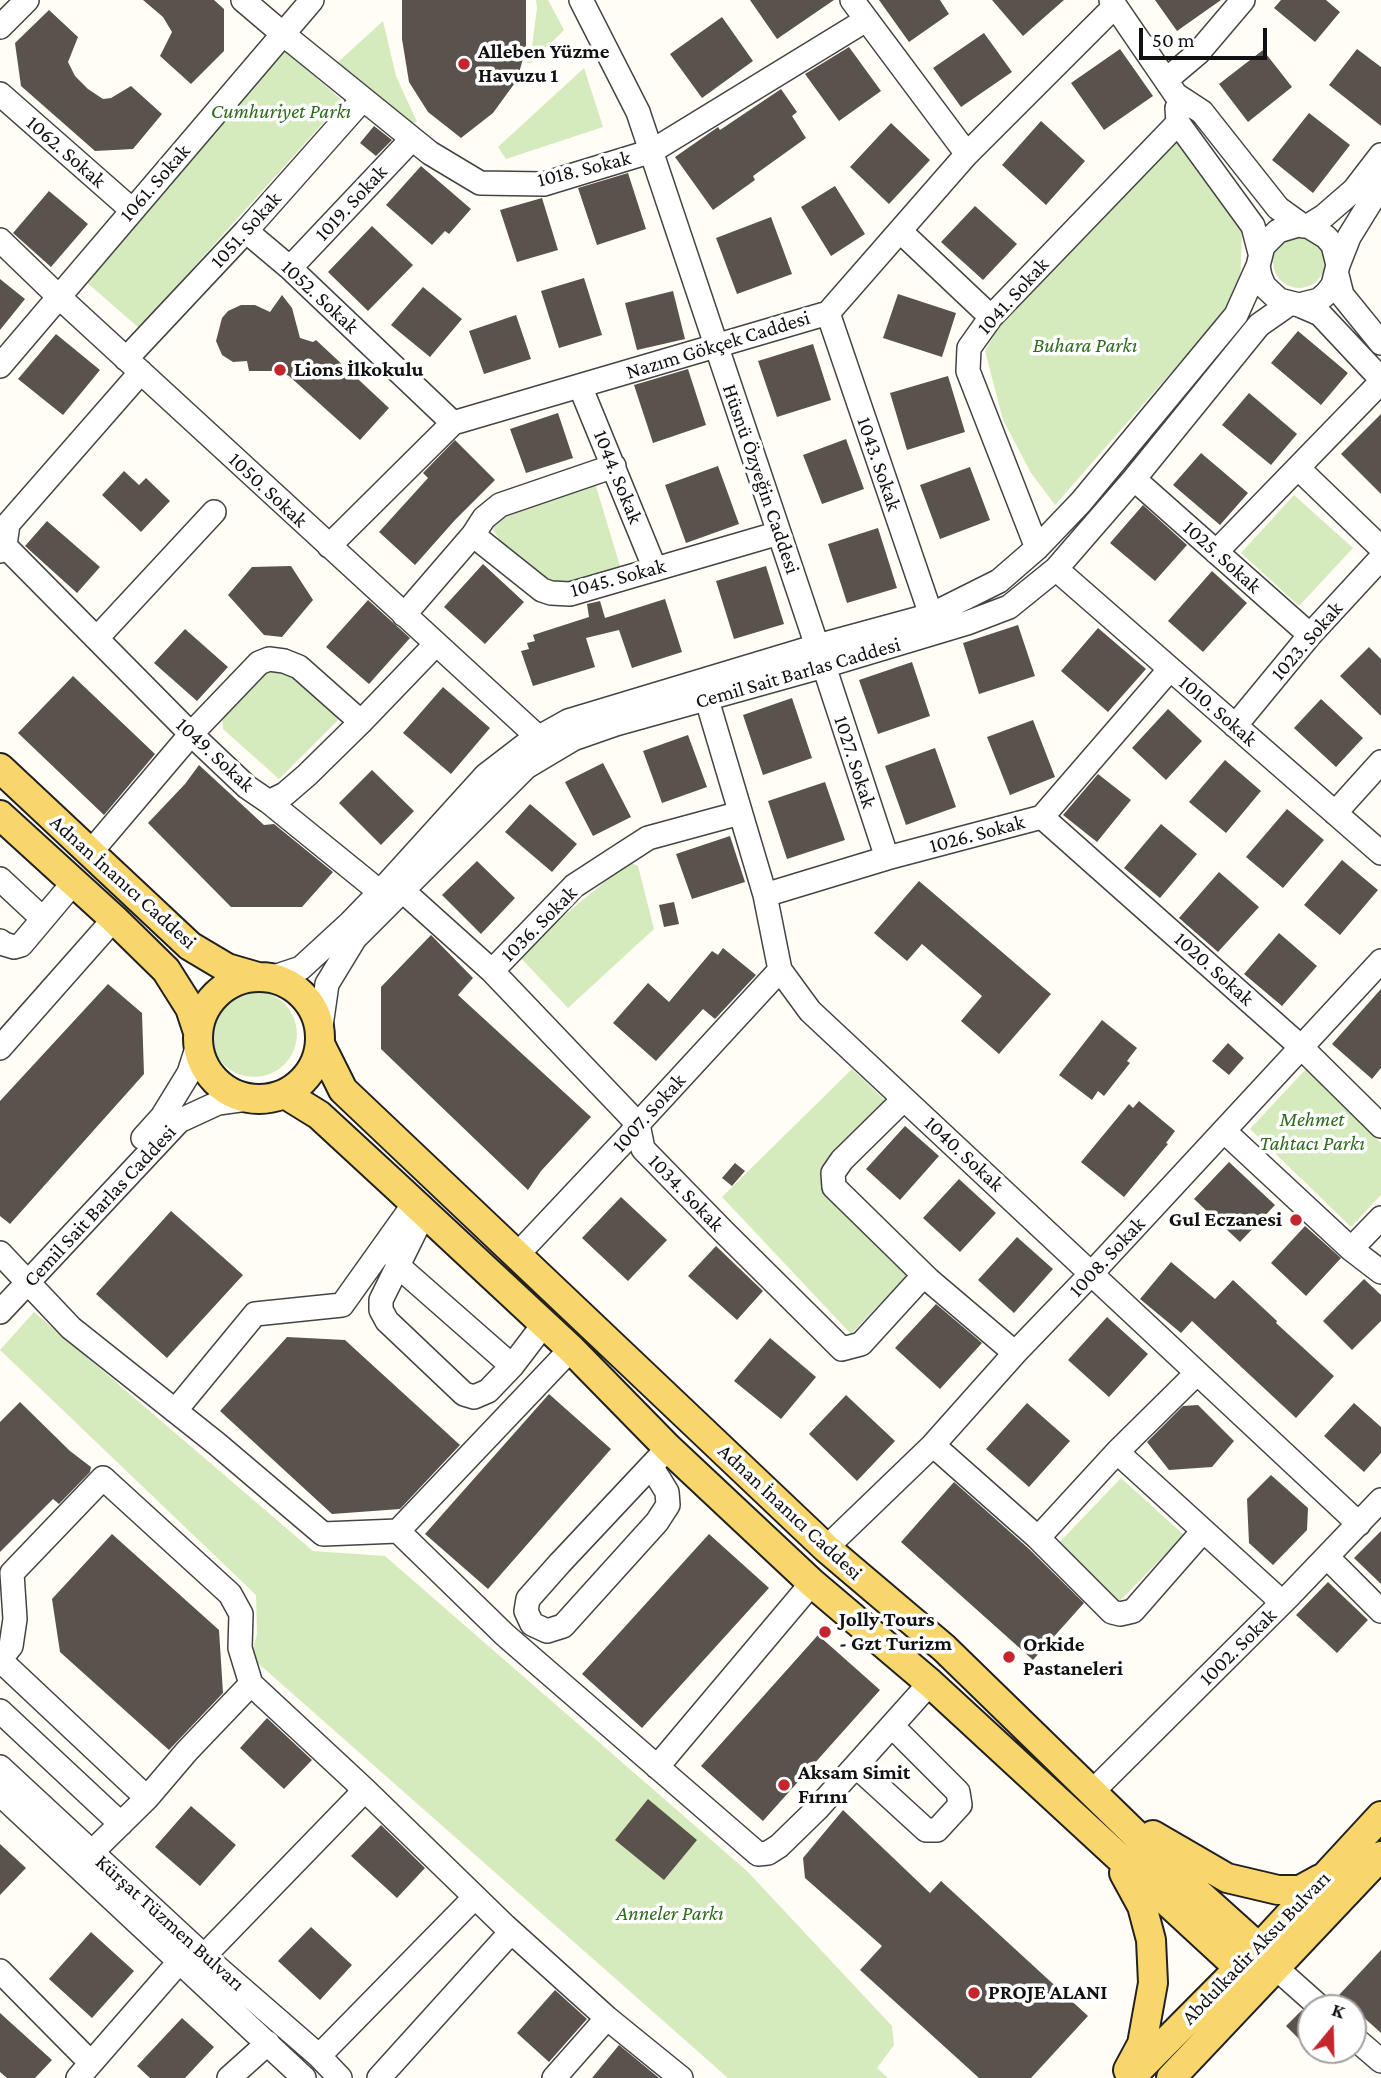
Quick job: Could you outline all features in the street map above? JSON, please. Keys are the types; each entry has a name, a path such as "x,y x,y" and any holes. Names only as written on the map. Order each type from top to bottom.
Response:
{"main road":[{"name":"Adnan İnanıcı Caddesi","path":"0,768 190,946 227,968 265,977"},
{"name":"Adnan İnanıcı Caddesi","path":"0,815 114,919 166,971 190,1007 198,1039"},
{"path":"265,977 295,988 304,997 318,1019 320,1039 318,1057 313,1069 296,1088 272,1098 247,1098 234,1095 214,1080 200,1058 198,1039 205,1008 222,989 245,978 265,977"},
{"name":"Adnan İnanıcı Caddesi","path":"320,1039 343,1090 826,1548 944,1648 1170,1868 1257,1968"},
{"name":"Adnan İnanıcı Caddesi","path":"285,1094 318,1115 571,1349 659,1457 930,1684 1112,1852 1257,1968"},
{"path":"1099,1799 1176,1850 1227,1878 1278,1890 1300,1890 1326,1876"},
{"name":"Abdulkadir Aksu Bulvarı","path":"1171,2078 1326,1876 1381,1816"},
{"path":"1112,1852 1142,1906 1151,1940 1153,1983 1142,2043 1127,2078"},
{"name":"Abdulkadir Aksu Bulvarı","path":"1127,2078 1257,1968 1381,1856"}],"street":[{"path":"0,27 27,0"},
{"name":"1018. Sokak","path":"243,0 430,153 480,183 544,184 652,151 866,20"},
{"name":"1061. Sokak","path":"0,366 312,0"},
{"name":"Hüsnü Özyeğin Caddesi","path":"581,0 638,112 820,657"},
{"path":"852,0 967,154"},
{"path":"1216,552 1381,381 1320,314 1279,300 1264,286 1260,276 1253,226 1178,123 1171,87 1243,0"},
{"path":"1113,3 1171,87 1202,112 1278,208 1326,237 1333,245 1342,295 1381,342"},
{"name":"Nazım Gökçek Caddesi","path":"329,546 453,424 828,313 967,154 1113,3"},
{"name":"1062. Sokak","path":"0,94 132,210"},
{"name":"1051. Sokak","path":"2,545 8,524 133,365 246,231 363,99"},
{"name":"1041. Sokak","path":"1037,548 968,371 970,348 991,317 1178,123"},
{"name":"1019. Sokak","path":"290,268 412,139"},
{"path":"1259,260 1269,237 1287,227 1306,226 1324,216 1354,190 1381,155"},
{"path":"1294,305 1319,300 1334,285 1349,237 1381,185"},
{"name":"1052. Sokak","path":"246,231 290,268 453,424"},
{"path":"900,231 991,317"},
{"name":"1050. Sokak","path":"0,240 539,737"},
{"name":"Cemil Sait Barlas Caddesi","path":"265,977 301,968 392,892 526,767 573,739 616,724 707,700 931,615 999,582 1037,548 1081,502 1236,315 1259,260"},
{"name":"Cemil Sait Barlas Caddesi","path":"320,1039 327,984 355,938 486,775 525,745 568,721 820,657 967,624 1009,607 1056,569 1134,479 1259,325 1294,305"},
{"name":"1043. Sokak","path":"828,313 931,615"},
{"name":"1044. Sokak","path":"580,386 655,569"},
{"path":"404,615 473,535 484,518 500,505 614,466"},
{"path":"1298,468 1381,548"},
{"name":"1025. Sokak","path":"1134,479 1310,635"},
{"path":"97,638 214,512"},
{"name":"1045. Sokak","path":"473,535 542,590 570,594 779,534"},
{"name":"1049. Sokak","path":"2,545 191,734 247,787 269,802 285,794 361,722 436,644"},
{"name":"1023. Sokak","path":"1235,726 1310,635 1381,558"},
{"name":"1010. Sokak","path":"1056,569 1381,853"},
{"name":"1027. Sokak","path":"820,657 887,858"},
{"path":"90,853 191,734 259,663 269,659 299,667 361,722"},
{"name":"1026. Sokak","path":"765,895 887,858 1042,817 1170,668"},
{"name":"1040. Sokak","path":"707,700 765,895 780,970 810,1011 1359,1524"},
{"path":"1335,813 1381,762"},
{"name":"1034. Sokak","path":"269,802 392,892 492,971 638,1124 643,1149 842,1349 861,1344 924,1275"},
{"name":"1036. Sokak","path":"492,971 574,886 648,838 740,813"},
{"name":"1020. Sokak","path":"1042,817 1301,1047 1381,1126"},
{"path":"0,878 43,919"},
{"path":"0,941 15,947 21,945 74,882"},
{"path":"0,1048 114,919"},
{"name":"1008. Sokak","path":"826,1548 933,1445 1015,1353 1381,961"},
{"name":"1007. Sokak","path":"517,1255 780,970"},
{"name":"Cemil Sait Barlas Caddesi","path":"0,1312 23,1276 162,1117 189,1073 198,1039"},
{"name":"Cemil Sait Barlas Caddesi","path":"0,1289 23,1276 179,1121 218,1103 247,1098"},
{"path":"904,1099 842,1160 833,1173 834,1187 924,1275 1015,1353"},
{"path":"1224,1131 1352,1249 1381,1272"},
{"path":"176,1411 256,1314 342,1305 419,1209"},
{"path":"419,1209 381,1300 381,1310 387,1321 464,1394 474,1397 488,1391 512,1366 544,1324"},
{"path":"1352,1249 1381,1218"},
{"path":"0,1253 71,1328 176,1411 323,1534 398,1531 571,1349"},
{"path":"397,1265 512,1366"},
{"path":"1038,1538 1116,1452 1197,1373"},
{"path":"933,1445 1038,1538 1112,1612 1120,1614 1133,1611 1203,1531"},
{"path":"1116,1452 1281,1604"},
{"path":"659,1457 668,1505 657,1522 563,1626 547,1631 532,1624 526,1611 528,1599 659,1457"},
{"path":"147,1798 0,1660 11,1646 15,1619 12,1573 103,1478 230,1594 241,1614 240,1648 251,1684 511,1931 607,2018 681,2078"},
{"name":"1002. Sokak","path":"1099,1799 1381,1500"},
{"path":"398,1531 505,1635 758,1854 768,1853 779,1846 817,1809 930,1684"},
{"path":"1327,1557 1381,1611"},
{"path":"657,1767 812,1583"},
{"path":"92,1852 147,1798 187,1751 251,1684"},
{"path":"0,1711 121,1825"},
{"path":"856,1766 926,1830 937,1830 960,1805 958,1792 892,1726"},
{"name":"Kürşat Tüzmen Bulvarı","path":"0,1767 340,2078"},
{"path":"204,1956 365,1790"},
{"name":"Kürşat Tüzmen Bulvarı","path":"0,1794 304,2078"},
{"path":"319,2056 475,1897"},
{"path":"379,2078 511,1931"},
{"path":"5,1984 85,2070 180,1961"},
{"path":"1257,1968 1299,1994"},
{"path":"554,2078 607,2018"},
{"path":"229,2078 268,2043"},
{"path":"1367,2048 1381,2061"}],"green space":[{"path":"536,0 548,0 564,30 531,63 527,63 532,46"},
{"path":"383,21 396,76 417,122 405,125 338,62"},
{"name":"Cumhuriyet Parkı","path":"285,51 343,101 139,328 84,280"},
{"path":"584,68 603,127 506,159 498,147"},
{"name":"Buhara Parkı","path":"1170,125 1242,227 1240,294 1055,505 1031,473 1003,420 985,351 1007,311"},
{"path":"1299,236 1309,238 1317,244 1323,252 1323,272 1317,280 1309,286 1299,288 1289,286 1281,280 1275,272 1273,262 1275,252 1281,244 1289,238"},
{"path":"595,483 620,566 568,586 553,583 500,541 493,529 496,519 510,510"},
{"path":"1294,495 1353,548 1299,606 1241,553"},
{"path":"264,668 292,672 342,716 279,779 223,729 222,716"},
{"path":"629,862 638,866 654,929 568,1008 517,954"},
{"path":"246,991 262,991 285,1003 294,1017 297,1034 294,1051 285,1065 262,1077 246,1077 230,1070 218,1058 211,1042 211,1026 218,1010 230,998"},
{"path":"852,1069 887,1102 823,1165 823,1175 909,1273 851,1334 722,1197"},
{"name":"Mehmet Tahtacı Parkı","path":"1306,1069 1381,1143 1381,1195 1351,1227 1250,1129"},
{"name":"Anneler Parkı","path":"34,1312 313,1551 385,1556 747,1871 892,2026 894,2045 877,2068 888,2078 728,2078 251,1657 257,1634 256,1595 0,1350"},
{"path":"1121,1478 1184,1535 1116,1605 1054,1548"}],"building":[{"path":"143,0 214,0 224,9 224,51 191,84 160,56 172,32 163,17"},
{"name":"Alleben Yüzme Havuzu 1","path":"402,0 526,0 526,48 517,80 493,113 461,138 428,112 409,82 402,39"},
{"path":"750,0 834,0 777,39"},
{"path":"879,0 940,0 949,14 909,42"},
{"path":"992,0 1064,0 1023,36"},
{"path":"1155,0 1221,0 1177,31"},
{"path":"1281,0 1326,0 1340,12 1315,42 1274,8"},
{"path":"49,10 78,37 68,62 75,76 88,89 103,99 111,98 131,86 162,114 133,149 95,151 21,86 15,43"},
{"path":"722,17 753,61 702,98 670,54"},
{"path":"984,33 1012,72 961,107 933,68"},
{"path":"849,47 881,91 839,121 805,74"},
{"path":"1120,49 1153,96 1104,130 1071,83"},
{"path":"1357,49 1381,67 1381,126 1329,85"},
{"path":"1263,50 1292,87 1248,122 1219,84"},
{"path":"781,89 797,112 792,116 806,138 753,176 755,180 713,210 675,157"},
{"path":"1309,113 1350,145 1313,193 1272,160"},
{"path":"1041,121 1085,161 1046,205 1002,165"},
{"path":"891,123 930,160 889,204 850,167"},
{"path":"374,126 392,140 376,156 360,143"},
{"path":"421,166 471,209 449,234 445,231 432,245 386,205"},
{"path":"628,173 646,229 597,245 578,188"},
{"path":"835,186 865,234 831,256 801,207"},
{"path":"49,191 88,224 51,267 13,233"},
{"path":"542,198 558,250 517,262 500,210"},
{"path":"975,206 1017,244 983,280 941,242"},
{"path":"771,217 792,274 737,294 716,238"},
{"path":"372,226 413,265 368,311 328,272"},
{"path":"584,278 602,335 559,348 541,291"},
{"path":"0,279 25,299 0,330"},
{"path":"423,287 462,319 430,357 391,325"},
{"path":"673,291 685,339 637,350 625,303"},
{"path":"898,294 956,313 942,357 883,338"},
{"path":"282,295 292,308 300,338 313,342 316,340 389,408 360,440 289,376 279,371 249,371 247,361 233,362 222,355 216,341 222,318 228,311 241,305 255,305 270,312"},
{"path":"516,315 531,359 484,374 469,331"},
{"path":"1298,331 1348,373 1321,405 1271,363"},
{"path":"56,334 100,370 63,415 18,379"},
{"path":"813,344 831,400 777,417 758,361"},
{"path":"688,369 706,425 653,443 634,385"},
{"path":"948,376 965,432 907,450 890,393"},
{"path":"1249,393 1297,434 1271,465 1222,425"},
{"path":"558,413 573,458 526,473 510,429"},
{"path":"1381,414 1381,494 1341,454"},
{"path":"846,439 864,489 822,504 803,455"},
{"path":"455,440 495,480 415,565 379,532 428,478 423,473"},
{"path":"1201,453 1248,493 1220,525 1173,485"},
{"path":"718,466 739,524 686,543 665,485"},
{"path":"970,467 990,520 940,539 920,485"},
{"path":"124,471 139,485 146,478 170,501 141,532 102,495"},
{"path":"1143,505 1187,545 1155,581 1110,543"},
{"path":"47,521 100,567 77,593 25,546"},
{"path":"878,528 897,588 847,603 828,544"},
{"path":"483,564 524,602 485,644 444,607"},
{"path":"291,566 313,600 282,637 264,635 228,595 252,567"},
{"path":"766,566 784,624 734,639 716,581"},
{"path":"1212,571 1247,603 1203,652 1168,621"},
{"path":"665,599 682,652 632,668 619,630 586,638 595,667 533,686 521,651 529,649 527,643 535,641 533,635 589,617 587,604 600,601 605,618"},
{"path":"368,600 410,638 369,684 326,647"},
{"path":"1018,625 1035,676 979,694 963,643"},
{"path":"1098,628 1146,669 1108,712 1061,671"},
{"path":"185,629 228,667 197,701 154,663"},
{"path":"1369,647 1381,659 1381,716 1340,676"},
{"path":"912,662 930,716 878,734 859,680"},
{"path":"73,676 155,754 104,815 18,733"},
{"path":"443,687 490,728 451,774 403,733"},
{"path":"792,698 812,758 763,775 743,715"},
{"path":"1321,699 1363,738 1336,767 1294,728"},
{"path":"1168,709 1202,741 1166,780 1132,748"},
{"path":"1033,720 1055,777 1010,795 987,737"},
{"path":"688,735 707,787 662,803 643,751"},
{"path":"935,748 956,807 906,825 885,766"},
{"path":"1225,760 1261,791 1226,833 1189,802"},
{"path":"603,763 631,817 593,836 565,782"},
{"path":"199,765 264,825 274,824 333,872 302,907 231,907 148,823"},
{"path":"372,770 414,811 381,845 339,803"},
{"path":"1098,774 1131,800 1097,842 1063,815"},
{"path":"825,782 845,840 787,859 768,801"},
{"path":"530,804 577,844 552,872 505,832"},
{"path":"1287,809 1324,840 1283,888 1246,857"},
{"path":"1161,824 1197,854 1160,898 1124,868"},
{"path":"730,836 745,882 692,899 676,854"},
{"path":"1342,860 1378,890 1340,935 1304,905"},
{"path":"477,861 515,898 481,934 442,895"},
{"path":"1219,872 1259,907 1218,952 1179,918"},
{"path":"919,881 1051,994 999,1054 961,1021 982,996 922,944 907,961 874,933"},
{"path":"674,902 679,924 664,927 659,905"},
{"path":"1279,933 1317,966 1282,1006 1244,974"},
{"path":"431,935 473,978 458,995 591,1117 541,1171 528,1190 381,1049 381,987"},
{"path":"723,948 756,975 715,1019 703,1009 656,1061 613,1023 648,983 669,1002 712,951 718,955"},
{"path":"108,984 142,1013 144,1074 10,1224 0,1216 0,1101"},
{"path":"1381,989 1381,1068 1372,1079 1332,1044"},
{"path":"1102,1020 1137,1048 1127,1061 1130,1063 1104,1096 1098,1091 1092,1100 1059,1075"},
{"path":"1228,1043 1244,1058 1229,1075 1212,1061"},
{"path":"1139,1101 1175,1131 1166,1143 1168,1144 1124,1197 1081,1162 1129,1104 1133,1108"},
{"path":"905,1126 939,1156 900,1200 866,1169"},
{"path":"1229,1162 1275,1205 1240,1242 1194,1199"},
{"path":"735,1163 745,1171 732,1186 722,1178"},
{"path":"959,1179 996,1213 960,1252 923,1218"},
{"path":"621,1197 667,1240 628,1281 582,1238"},
{"path":"171,1211 243,1275 167,1358 96,1294"},
{"path":"1305,1226 1341,1258 1306,1296 1271,1263"},
{"path":"1017,1237 1053,1269 1014,1313 978,1280"},
{"path":"716,1246 763,1291 737,1320 688,1276"},
{"path":"1171,1262 1215,1299 1233,1280 1334,1376 1296,1418 1192,1321 1181,1333 1140,1299"},
{"path":"1364,1279 1381,1295 1381,1321 1352,1350 1323,1321"},
{"path":"936,1304 982,1343 940,1389 895,1348"},
{"path":"1107,1317 1148,1354 1109,1397 1068,1360"},
{"path":"287,1337 345,1340 460,1445 400,1509 332,1514 220,1411"},
{"path":"770,1338 816,1377 781,1419 734,1381"},
{"path":"549,1394 611,1449 488,1589 425,1534"},
{"path":"846,1395 895,1441 857,1481 809,1434"},
{"path":"20,1402 70,1451 91,1467 90,1472 59,1504 53,1499 0,1552 0,1422"},
{"path":"1027,1403 1070,1441 1029,1487 986,1449"},
{"path":"1354,1403 1381,1427 1381,1453 1364,1472 1324,1436"},
{"path":"1198,1405 1234,1441 1212,1467 1169,1470 1147,1442 1183,1406"},
{"path":"1271,1475 1308,1508 1307,1530 1273,1565 1249,1543 1247,1499"},
{"path":"954,1482 1028,1548 1084,1603 1033,1660 901,1542"},
{"path":"1381,1531 1381,1584 1354,1558"},
{"path":"112,1534 219,1630 223,1693 169,1750 60,1652 52,1599"},
{"path":"709,1534 769,1588 642,1728 582,1674"},
{"path":"1328,1582 1368,1620 1337,1653 1296,1615"},
{"path":"818,1635 880,1690 763,1821 701,1766"},
{"path":"267,1718 312,1760 284,1789 240,1748"},
{"path":"648,1799 697,1840 664,1880 615,1840"},
{"path":"191,1806 236,1845 200,1886 155,1847"},
{"name":"PROJE ALANI","path":"843,1810 930,1893 941,1881 1088,2016 1031,2078 979,2078 860,1970 882,1946 805,1878 803,1858"},
{"path":"381,1825 425,1868 397,1898 351,1856"},
{"path":"0,1844 26,1868 0,1895"},
{"path":"311,1927 352,1965 320,2000 278,1961"},
{"path":"91,1932 134,1971 92,2018 49,1979"},
{"path":"1381,1950 1381,2033 1367,2020 1367,1994 1340,1994"},
{"path":"555,1990 587,2019 549,2062 517,2033"},
{"path":"0,2013 52,2060 35,2078 7,2078 0,2072"},
{"path":"1297,2015 1297,2037 1286,2026"},
{"path":"182,2018 214,2047 185,2078 150,2078 137,2066"},
{"path":"619,2045 659,2078 592,2078"}],"place":[{"name":"Alleben Yüzme Havuzu 1","path":"464,64"},
{"name":"Lions İlkokulu","path":"280,370"},
{"name":"Gul Eczanesi","path":"1296,1220"},
{"name":"Jolly Tours - Gzt Turizm","path":"825,1632"},
{"name":"Orkide Pastaneleri","path":"1009,1657"},
{"name":"Aksam Simit Fırını","path":"784,1785"},
{"name":"PROJE ALANI","path":"974,1993"}]}
